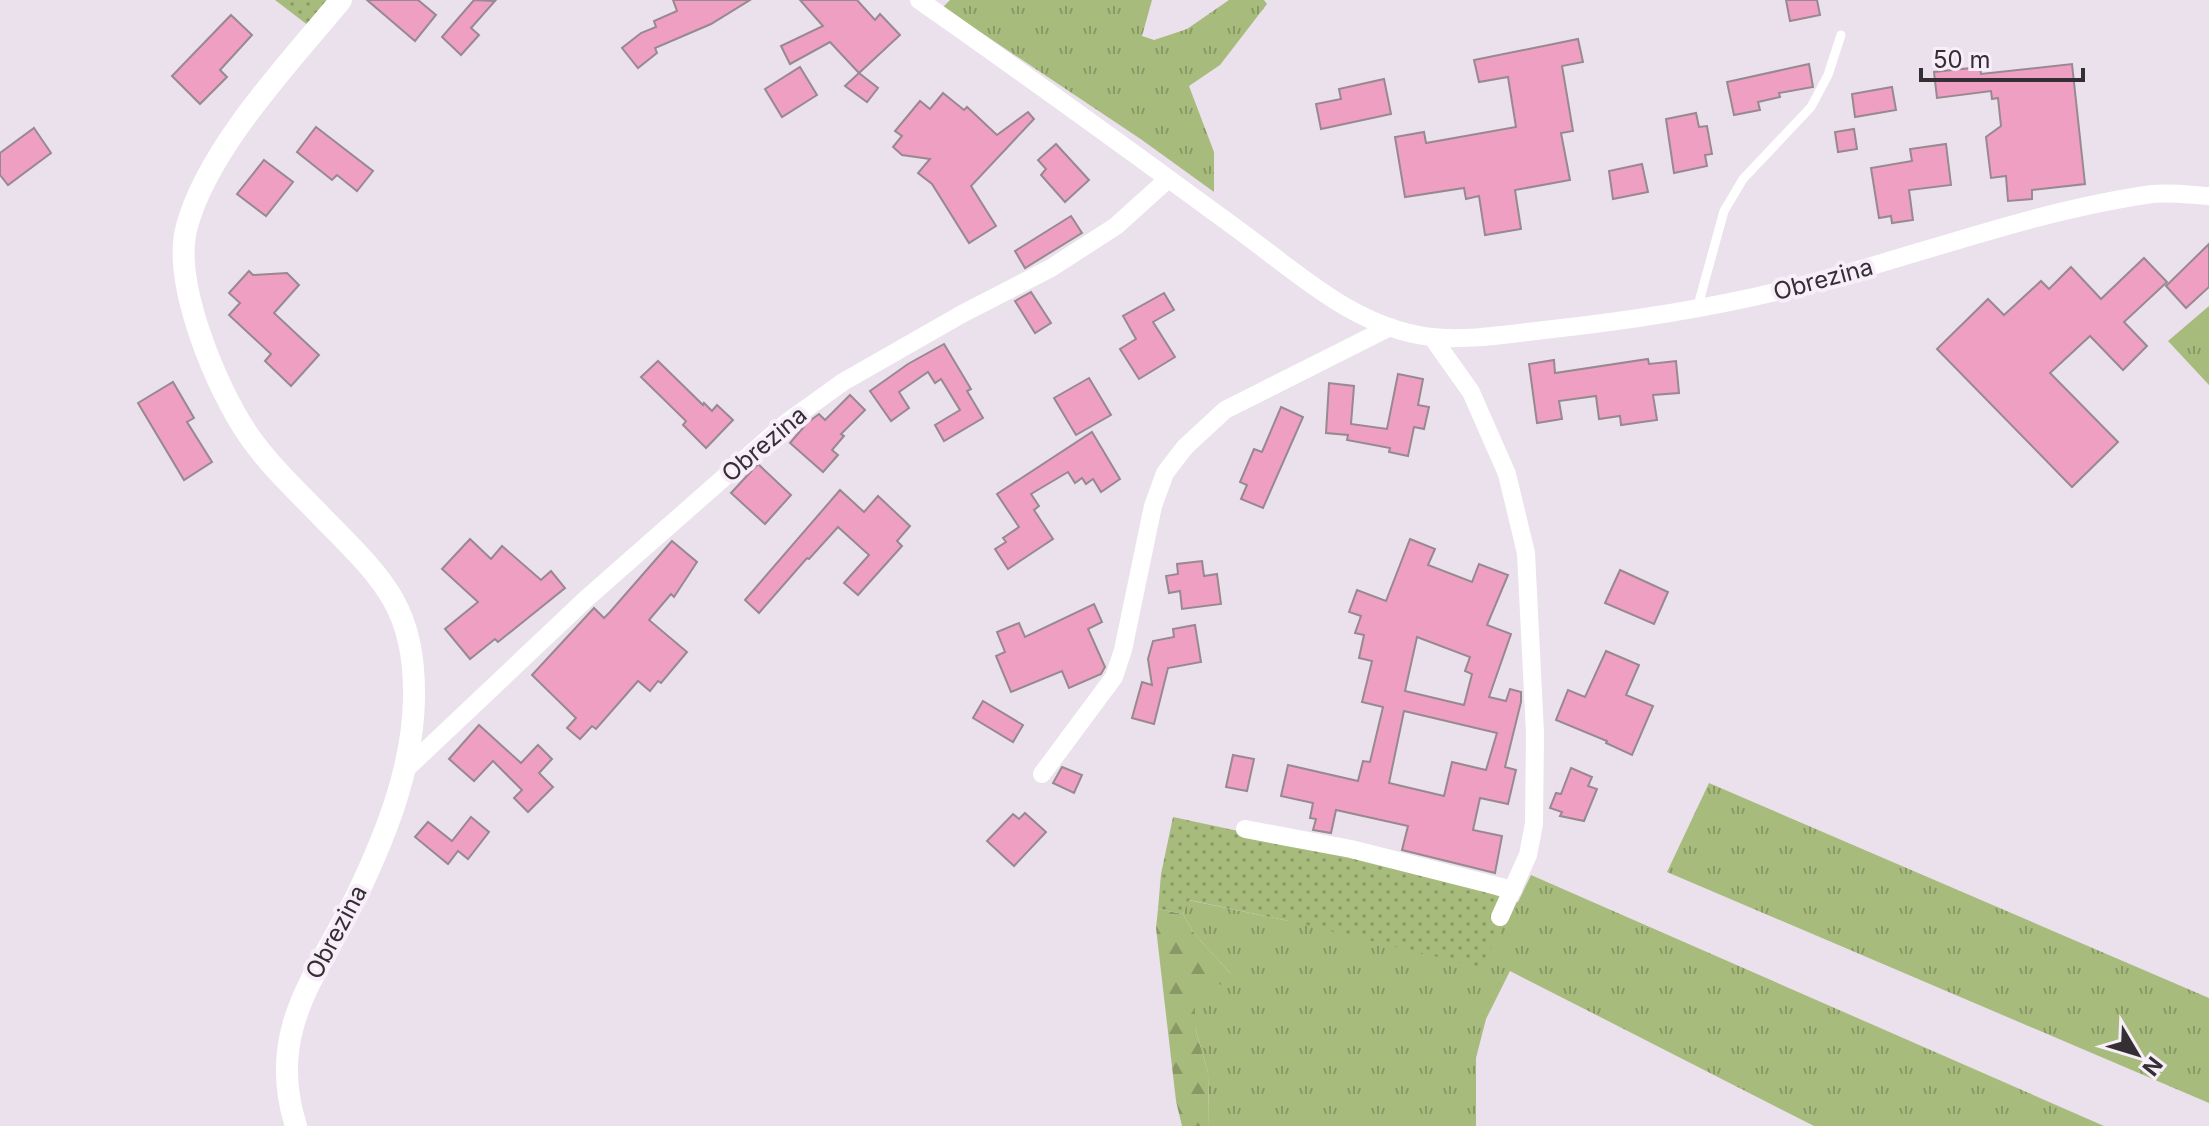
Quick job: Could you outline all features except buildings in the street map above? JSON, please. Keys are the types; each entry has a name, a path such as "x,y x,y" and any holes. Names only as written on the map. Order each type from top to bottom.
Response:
{"street":[{"name":"Obrezina","path":"296,1126 289,1093 288,1050 292,1024 302,996 369,870 397,802 405,770 414,700 412,649 402,615 386,586 267,458 242,423 211,365 188,292 183,244 198,193 213,165 271,85 341,0"},
{"name":"Obrezina","path":"919,0 1324,295 1344,308 1390,327 1432,337 1491,336 1594,325 1697,309 1789,289 1876,266 1981,232 2086,208 2156,194 2209,196"},
{"name":"Obrezina","path":"405,770 587,598 786,423 843,382 1064,260 1116,226 1168,179"},
{"path":"1042,774 1114,677 1123,650 1153,506 1165,473 1185,447 1225,410 1390,327"},
{"path":"1432,337 1471,392 1507,474 1526,553 1535,733 1534,824 1528,855 1500,917"},
{"path":"1245,829 1351,849 1513,890"}],"lane":[{"path":"1697,309 1724,211 1743,179 1811,107 1828,75 1841,35"}],"green space":[{"path":"275,0 330,0 309,26"},
{"path":"950,0 1152,0 1142,36 1154,40 1187,29 1229,0 1264,0 1267,4 1220,65 1189,86 1214,152 1214,192 943,7"},
{"path":"2209,306 2209,385 2168,341"},
{"path":"1709,783 2209,998 2209,1103 1667,872"},
{"path":"1173,817 1400,866 1518,902 1479,967 1189,900 1183,914 1158,909 1161,874"},
{"path":"1531,875 2104,1126 1814,1126 1510,971 1486,1019 1476,1058 1476,1126 1209,1126 1208,1073 1195,1027 1194,976 1231,974 1193,932 1183,914 1188,900 1289,921 1518,902"},
{"path":"1158,909 1183,914 1193,932 1231,974 1222,985 1195,977 1195,1027 1208,1073 1209,1126 1182,1126 1176,1101 1156,928"}]}
